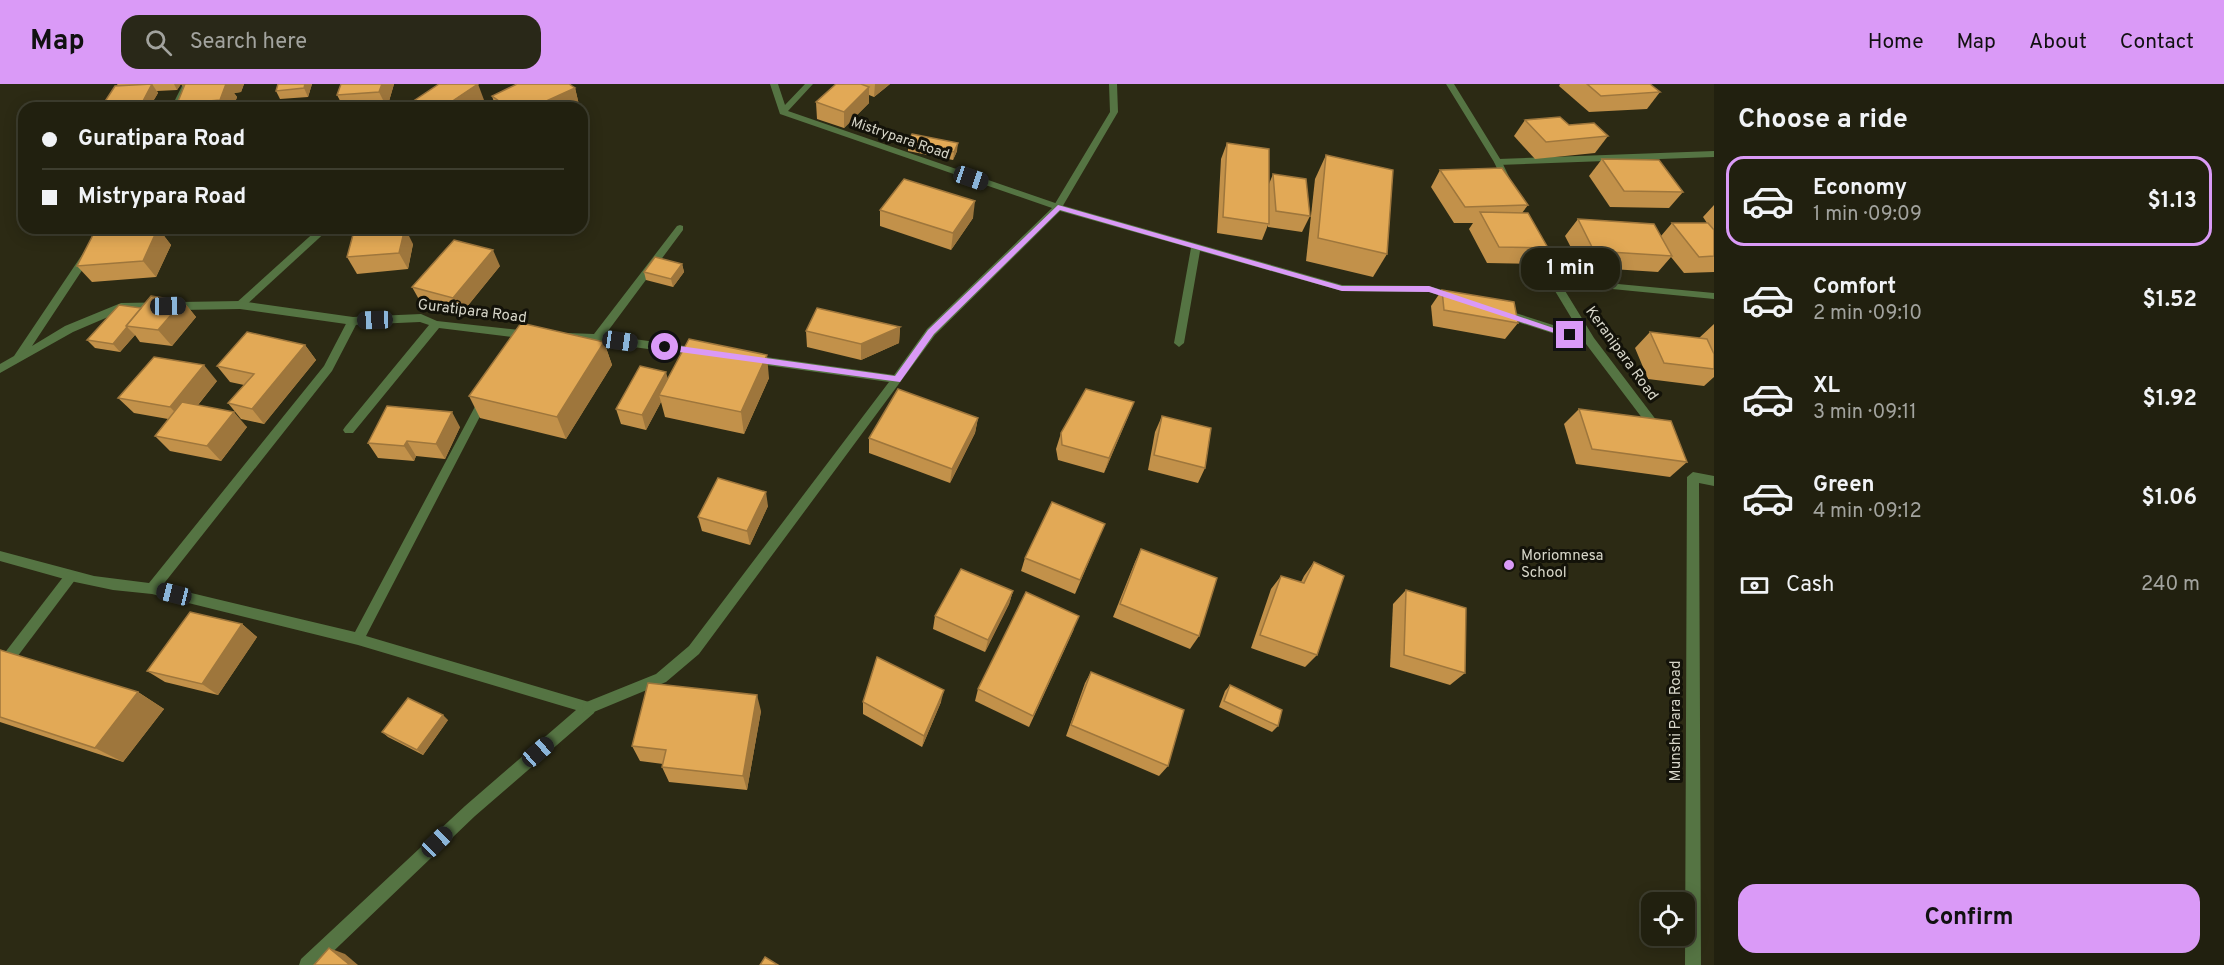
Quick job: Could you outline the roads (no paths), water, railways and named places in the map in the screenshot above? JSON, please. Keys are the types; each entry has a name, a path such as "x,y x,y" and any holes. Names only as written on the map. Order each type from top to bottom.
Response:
{"street":[{"path":"179,102 187,84"},
{"path":"774,84 783,112 809,84"},
{"path":"307,965 470,811 589,708 661,678 694,650 931,332 1058,207 1114,112 1113,84"},
{"path":"1450,84 1498,162 1513,195"},
{"name":"Mistrypara Road","path":"783,112 1058,207 1342,288 1429,289 1461,299"},
{"path":"1498,162 1714,154"},
{"name":"Keranipara Road","path":"1529,227 1554,281 1590,341 1666,441"},
{"path":"597,338 680,228"},
{"path":"16,360 101,234"},
{"path":"240,304 318,234"},
{"path":"1179,343 1196,246"},
{"path":"1554,281 1714,296"},
{"name":"Guratipara Road","path":"0,369 69,329 121,307 240,304 352,321 421,318 436,324 515,340 546,336 597,338 710,353"},
{"path":"1494,310 1590,341"},
{"path":"152,588 328,368 352,321"},
{"path":"349,430 436,324"},
{"path":"744,358 897,379"},
{"path":"358,639 490,387"},
{"name":"Munshi Para Road","path":"1692,965 1690,472 1714,481"},
{"path":"0,556 71,576 126,588 152,588 358,639 589,708"},
{"path":"0,669 71,576"}],"place":[{"name":"Moriomnesa School","path":"1509,565"}]}
